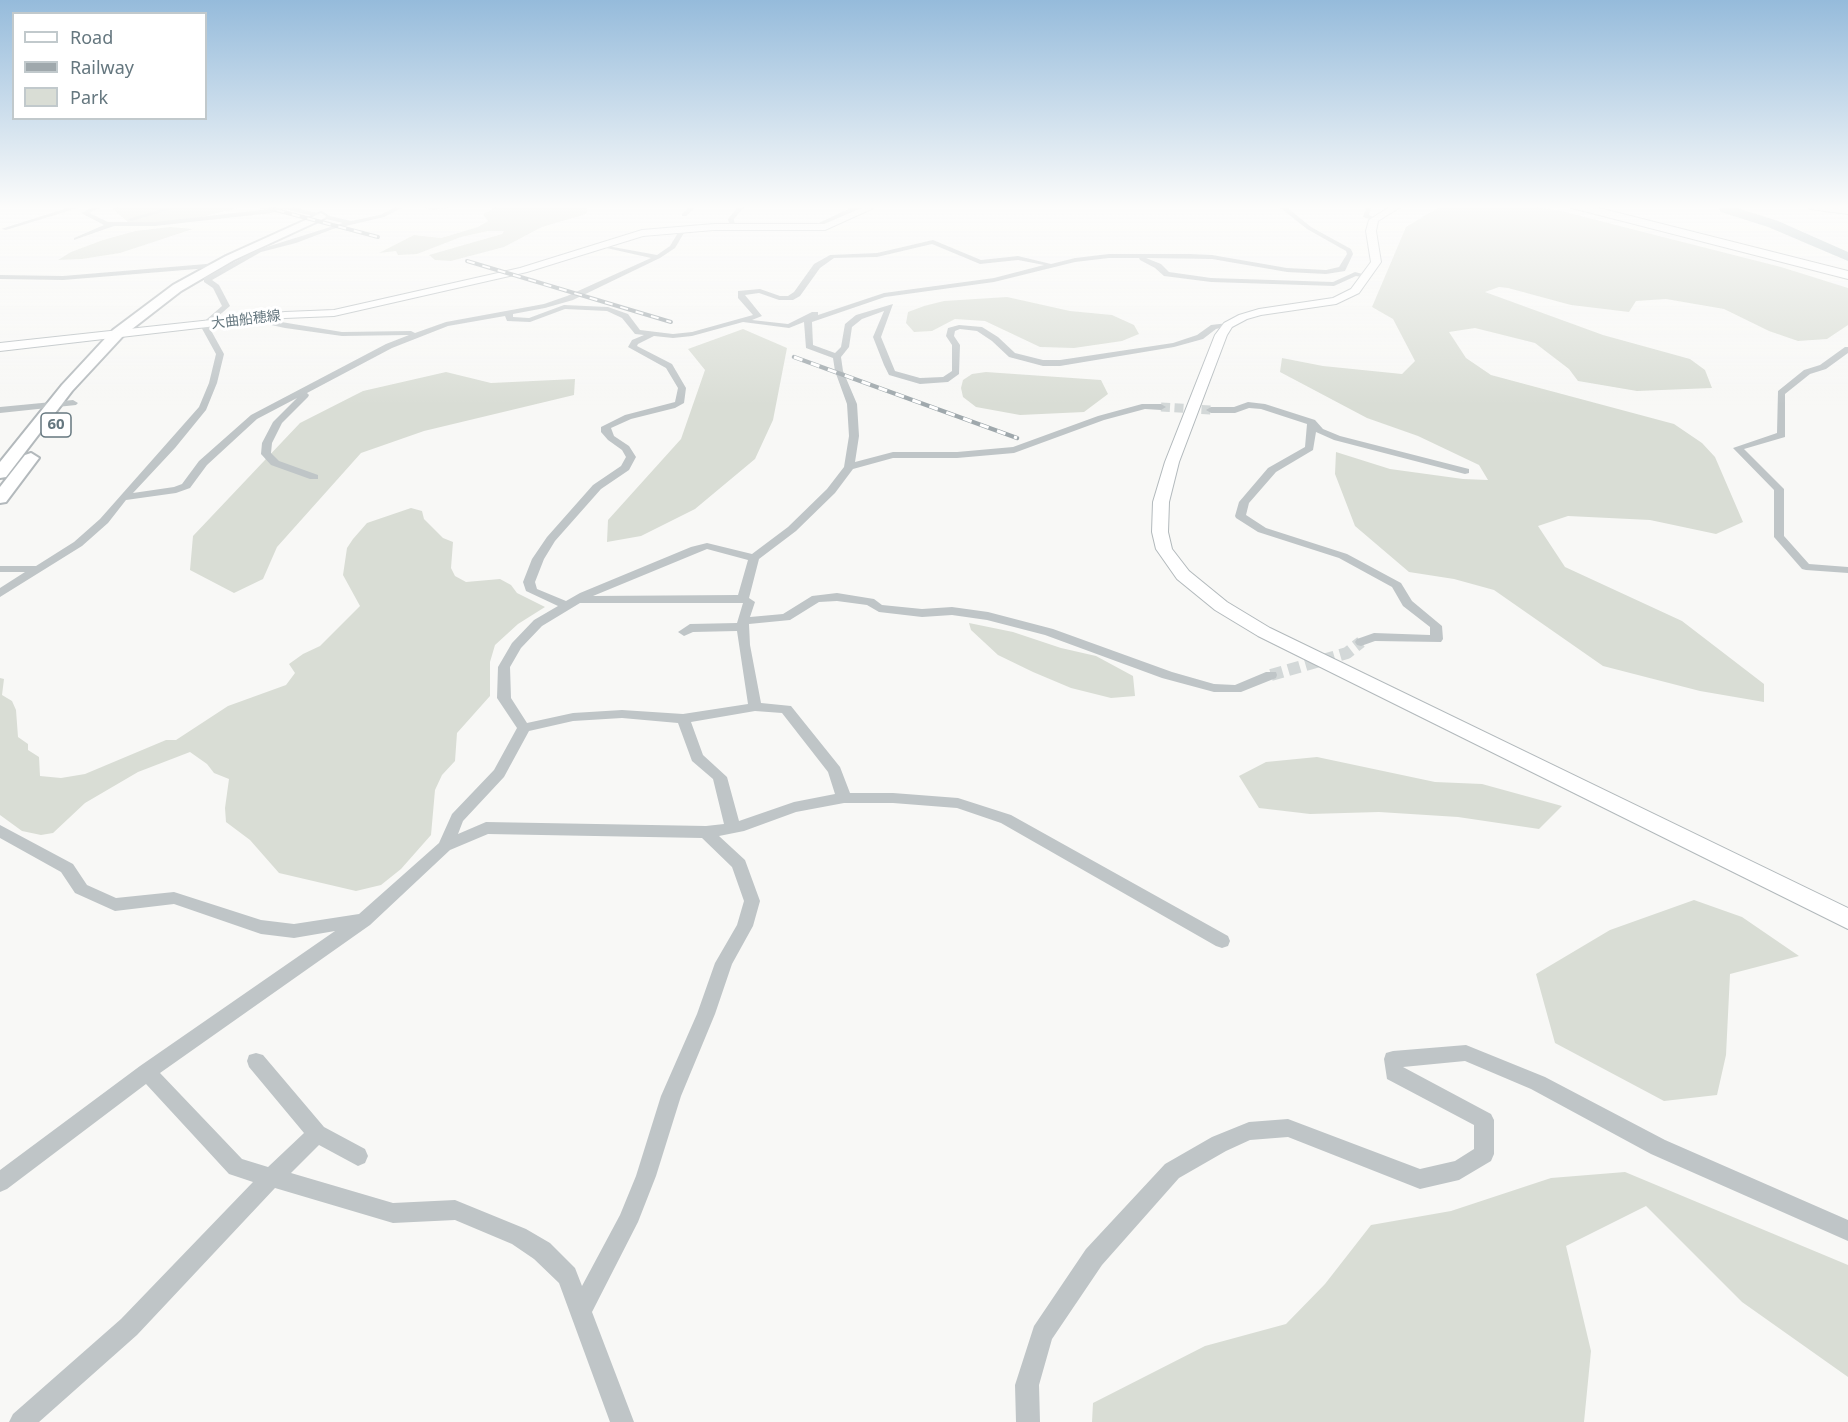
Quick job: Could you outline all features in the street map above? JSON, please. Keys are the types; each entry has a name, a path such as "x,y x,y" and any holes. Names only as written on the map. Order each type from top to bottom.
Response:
{"main road":[{"name":"60","path":"0,473 54,405 118,333 177,288 205,272"},
{"name":"60","path":"0,498 72,403 106,348"}],"street":[{"path":"0,277 63,278 130,272"},
{"path":"0,593 78,544 104,521 203,408 213,383 220,354 204,325 226,306 216,287 207,280 221,272"},
{"name":"大曲船穂線","path":"0,346 260,320 285,315 334,313 513,272"},
{"path":"123,497 176,490 186,486 203,463 254,417 389,346 446,324 545,306 570,298 625,272"},
{"path":"508,312 510,319 530,320 564,307 608,309 625,316 638,332 673,336 692,334 744,322 758,316 742,298 741,293 747,290 760,291 779,298 790,298 797,294 812,272"},
{"path":"744,322 789,326 810,315 894,293 994,280 1028,272"},
{"path":"1165,272 1211,280 1334,284 1355,274 1366,276"},
{"path":"743,599 754,558 800,521 831,491 849,467 854,435 852,404 839,371 837,357 845,347 848,326 860,317 890,306 877,337 892,373 920,381 945,380 956,372 956,345 950,336 951,330 958,327 979,329 995,339 1012,355 1043,363 1060,363 1174,345 1200,337 1214,327 1228,325 1259,312 1336,301 1355,291 1369,272"},
{"path":"837,357 809,346 808,321 860,302"},
{"path":"260,320 342,334 422,333"},
{"path":"1228,325 1211,357 1172,462 1161,502 1160,532 1164,549 1183,575 1221,606 1264,632 1848,919"},
{"path":"651,335 635,342 632,347 669,366 682,388 679,403 627,417 606,427 606,432 626,448 631,457 625,468 597,487 551,539 538,559 529,582 532,591 570,603 743,599 749,602 743,624 755,707"},
{"path":"1848,349 1823,367 1808,372 1781,393 1782,435 1738,448 1779,489 1779,537 1806,567 1848,570"},
{"path":"309,389 309,392 278,422 267,443 266,454 275,463 314,477"},
{"path":"0,410 72,403"},
{"path":"1211,410 1235,410 1248,405 1262,406 1312,422 1320,431 1337,438 1465,471"},
{"path":"849,467 892,455 957,455 1014,450 1101,418 1144,406 1161,407"},
{"path":"1312,422 1310,448 1272,470 1244,502 1240,516 1262,530 1343,556 1396,585 1407,603 1436,626 1437,639 1374,637 1361,642"},
{"path":"524,728 504,698 504,667 516,646 538,623 570,603 695,549 707,546 754,558"},
{"path":"0,569 38,569"},
{"path":"684,632 690,628 743,624 786,616 816,599 837,597 864,600 879,608 922,613 952,611 988,616 1049,632 1167,675 1214,688 1236,689 1271,675"},
{"path":"445,846 457,818 499,773 524,728 573,717 622,714 683,719 755,707 786,709 835,771 844,798"},
{"path":"683,719 697,758 720,777 733,828"},
{"path":"0,1182 147,1072 364,920 445,846 486,828 706,832 733,828 794,807 844,798 893,798 958,803 1006,819 1222,940"},
{"path":"0,831 67,868 81,889 115,905 174,898 261,927 294,931 364,920"},
{"path":"580,1311 628,1222 646,1176 671,1096 706,1014 724,963 745,926 752,901 739,864 706,832"},
{"path":"1028,1422 1027,1384 1042,1334 1094,1257 1172,1171 1219,1144 1249,1131 1288,1128 1420,1179 1460,1170 1484,1154 1484,1120 1394,1073 1393,1059 1466,1053 1538,1083 1658,1147 1848,1231"},
{"path":"255,1061 317,1134 358,1156"},
{"path":"147,1072 236,1167 393,1213 455,1210 519,1236 542,1251 567,1276 622,1422"},
{"path":"21,1422 129,1327 317,1134"}],"green space":[{"path":"1387,272 1798,272 1848,288 1848,325 1827,339 1798,341 1769,331 1724,309 1666,299 1636,301 1629,312 1571,305 1508,288 1499,287 1485,292 1603,335 1690,359 1705,370 1712,388 1637,391 1578,381 1569,369 1535,343 1475,328 1449,332 1466,358 1491,375 1674,424 1702,443 1715,457 1743,522 1716,534 1650,520 1568,516 1538,526 1565,567 1682,621 1764,684 1764,702 1700,691 1603,666 1494,590 1454,579 1409,572 1355,526 1335,474 1336,452 1390,469 1488,480 1479,465 1418,436 1367,418 1280,372 1282,358 1323,366 1402,374 1415,361 1393,319 1372,307"},
{"path":"1007,297 1070,311 1112,315 1134,325 1139,334 1122,341 1074,348 1040,347 985,321 955,319 932,331 914,332 906,323 908,312 924,306 944,301"},
{"path":"743,329 787,348 773,420 755,459 695,509 641,536 607,542 608,520 681,439 705,370 688,349"},
{"path":"446,372 491,383 575,379 574,395 424,431 361,453 277,547 263,579 234,593 190,570 193,536 300,423 363,391"},
{"path":"986,372 1101,380 1108,394 1084,412 1020,415 976,407 963,397 961,388 963,380 972,374"},
{"path":"411,508 422,511 424,519 443,538 453,542 451,568 455,576 466,582 500,579 511,585 517,593 545,607 518,624 495,645 490,662 490,696 457,733 455,761 442,775 435,790 431,835 401,869 381,885 356,891 279,873 250,840 226,822 225,808 229,779 214,773 207,764 190,752 138,772 85,803 53,833 41,835 22,831 0,815 0,678 4,679 2,695 12,701 16,710 18,737 28,744 28,750 39,757 40,776 61,778 85,774 166,740 176,740 228,706 286,685 295,673 289,664 320,646 360,606 343,575 347,548 353,539 367,523"},
{"path":"969,623 1013,632 1061,648 1096,656 1133,676 1135,696 1111,698 1071,688 1033,672 998,655 971,630"},
{"path":"1317,757 1435,782 1482,784 1562,806 1539,829 1458,817 1379,812 1310,814 1259,808 1239,776 1266,762"},
{"path":"1694,900 1742,917 1799,956 1730,974 1726,1055 1717,1095 1664,1101 1555,1043 1536,974 1610,930"},
{"path":"1625,1172 1848,1265 1848,1377 1742,1302 1646,1206 1566,1246 1591,1351 1584,1422 1092,1422 1093,1403 1205,1346 1286,1324 1325,1284 1371,1225 1451,1211 1551,1178"}],"tunnel":[{"path":"1161,407 1211,410"},
{"path":"1271,675 1347,653 1361,642"}],"railway":[{"path":"505,272 671,322"},
{"path":"794,357 1017,438"}]}
